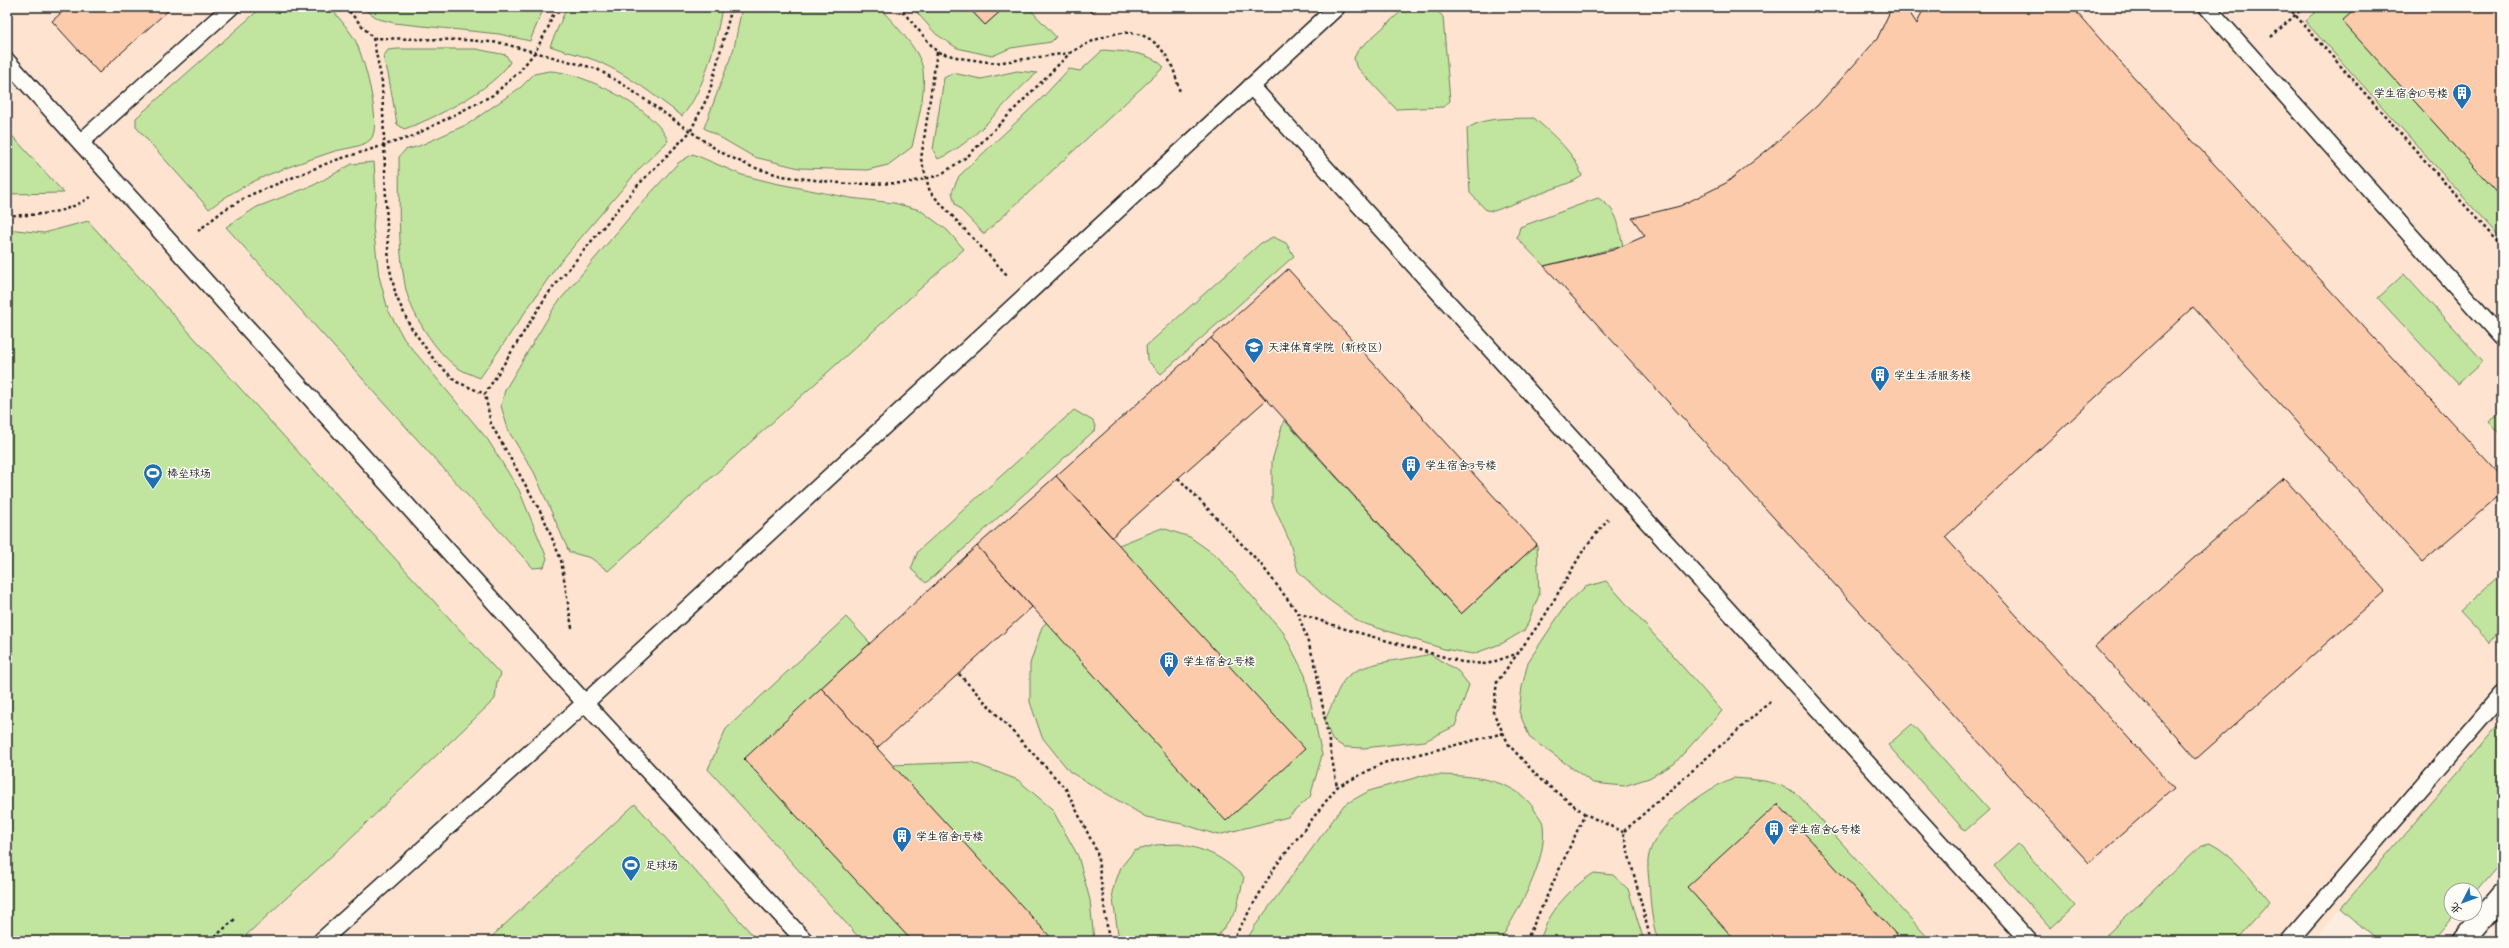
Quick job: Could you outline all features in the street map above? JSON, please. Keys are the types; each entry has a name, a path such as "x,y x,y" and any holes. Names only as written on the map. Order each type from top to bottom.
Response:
{"main road":[{"path":"2463,941 2502,895"}],"lane":[{"path":"81,142 231,7"},
{"path":"320,941 585,703 1337,7"},
{"path":"2207,7 2502,338"},
{"path":"7,61 585,703 805,941"},
{"path":"1251,86 2029,941"},
{"path":"2289,941 2502,694"}],"path":[{"path":"345,7 373,38 382,82 386,146 387,236 389,265 396,296 410,326 434,361 457,382 485,394"},
{"path":"178,250 224,210 250,195 333,161 386,146 411,137 493,95 519,72 535,52 548,28 556,7"},
{"path":"572,628 561,560 543,516 491,424 485,394 547,295 638,185 690,132 709,94 732,7"},
{"path":"899,7 937,52 960,58 995,63 1070,53"},
{"path":"2288,7 2502,247"},
{"path":"2250,56 2304,7"},
{"path":"373,38 465,40 501,43 597,69 720,152 752,167 782,176 848,184 908,183 940,175 968,156 1070,53 1090,41 1114,32 1135,32 1155,42 1171,63 1180,92"},
{"path":"937,52 921,159 930,192 1025,295"},
{"path":"7,215 25,216 58,211 84,201 113,178"},
{"path":"1178,478 1260,563 1298,613 1315,663 1337,787"},
{"path":"1625,497 1584,549 1544,618 1497,682 1493,712 1509,745 1541,780 1585,814 1623,832 1652,941"},
{"path":"1298,613 1342,628 1462,662 1487,664 1520,652"},
{"path":"959,674 1066,789 1098,852 1109,941"},
{"path":"1623,832 1792,681"},
{"path":"1232,941 1275,867 1337,787 1383,763 1504,733"},
{"path":"1526,941 1585,814"},
{"path":"210,941 235,919"}],"shaded area":[{"name":"天津体育学院（新校区）","path":"7,7 2502,7 2502,721 2313,941 7,941"}],"green space":[{"path":"262,7 330,7 354,38 358,46 371,90 375,121 374,133 370,140 362,145 332,152 268,175 239,189 209,209 136,127 136,118"},
{"path":"361,7 544,7 530,41 499,34 394,23 379,19"},
{"path":"567,7 722,7 717,34 703,79 690,106 682,116 621,73 597,61 550,46"},
{"path":"742,7 879,7 912,45 921,62 923,70 924,80 922,99 912,147 888,165 867,170 799,168 754,157 704,128 734,48"},
{"path":"912,7 968,7 985,25 1005,7 1028,7 1056,37 1051,42 1011,48 992,56 957,48 936,34"},
{"path":"1406,7 1434,7 1443,17 1450,101 1443,107 1396,109 1356,66 1354,58 1358,50"},
{"name":"学生宿舍10号楼","path":"2321,7 2502,7 2502,240 2305,21"},
{"path":"476,49 506,55 510,62 491,82 462,102 416,125 404,129 397,124 388,73 383,57 388,50"},
{"path":"1103,50 1143,55 1158,62 1164,67 984,234 955,204 952,192 959,176 1042,98 1069,69 1080,71"},
{"path":"549,71 580,78 617,94 649,117 661,129 668,141 640,168 556,267 480,378 458,368 441,352 425,331 412,307 402,269 399,221 399,157 405,150 419,146 468,124 521,87 534,74"},
{"path":"1017,71 1037,73 966,142 938,159 933,150 944,78 953,73 981,79"},
{"path":"1534,118 1562,144 1574,159 1582,176 1574,181 1494,211 1486,210 1470,193 1467,129 1490,120"},
{"path":"7,130 64,193 7,194"},
{"path":"693,154 742,175 774,183 850,198 894,203 920,210 947,230 964,249 608,571 591,558 569,552 534,472 509,432 501,406 505,390 555,306 639,206 678,163"},
{"path":"374,162 376,196 373,226 379,276 388,310 404,339 488,440 519,490 547,558 544,567 533,568 226,227 257,207 314,185 352,164"},
{"path":"1598,198 1614,213 1623,246 1544,266 1517,238 1520,227"},
{"name":"棒垒球场","path":"88,221 501,675 497,681 495,699 338,850 240,941 7,941 7,229 44,233"},
{"path":"1273,237 1286,243 1294,256 1161,374 1147,360 1146,346 1261,243"},
{"path":"2404,274 2483,361 2458,384 2378,298"},
{"path":"1074,410 1093,421 1096,429 926,583 911,569 918,551"},
{"path":"2502,412 2502,436 2489,422"},
{"path":"1284,420 1461,614 1537,544 1539,595 1525,630 1503,643 1473,654 1444,649 1359,622 1325,597 1298,571 1289,540 1272,502 1272,461"},
{"path":"1162,528 1190,537 1218,557 1283,632 1305,675 1322,755 1310,797 1288,817 1218,835 1182,824 1146,817 1070,772 1042,737 1030,702 1030,664 1042,627 1119,545"},
{"path":"2502,573 2502,627 2490,643 2460,611"},
{"path":"1606,581 1722,711 1674,764 1649,778 1624,786 1593,783 1530,738 1519,712 1522,687 1528,662 1565,606 1585,587"},
{"path":"846,617 870,643 821,688 892,765 971,762 1018,780 1052,809 1078,856 1090,900 1094,941 862,941 708,769 726,729"},
{"path":"1430,654 1458,671 1469,685 1455,726 1425,741 1364,748 1344,747 1332,740 1325,720 1343,681 1346,678 1354,672 1374,664"},
{"path":"2502,721 2502,860 2483,883 2443,882 2443,922 2449,922 2433,941 2378,941 2341,908"},
{"path":"1912,724 1989,810 1965,831 1888,745"},
{"path":"1425,775 1471,777 1501,784 1515,791 1527,800 1542,822 1543,839 1541,855 1536,870 1530,886 1500,941 1246,941 1255,926 1344,805 1369,791"},
{"path":"1733,778 1759,780 1775,784 1782,786 1798,795 1931,941 1659,941 1654,925 1650,896 1648,860 1651,847 1669,822 1681,811 1708,791"},
{"name":"足球场","path":"635,804 758,941 487,941"},
{"path":"2210,843 2219,848 2235,862 2270,902 2235,941 2100,941 2201,845"},
{"path":"1179,844 1207,852 1222,859 1244,877 1236,911 1214,941 1119,941 1112,892 1121,867 1134,851 1155,845"},
{"path":"2018,844 2075,906 2051,928 1994,866"},
{"path":"1594,873 1613,875 1628,889 1644,941 1540,941 1548,920 1561,902 1576,886"}],"building":[{"path":"68,7 172,7 99,73 52,21"},
{"path":"968,7 1005,7 985,25"},
{"path":"1087,7 1099,7 1092,13"},
{"name":"学生生活服务楼","path":"1892,7 1906,7 1917,24 1924,7 2072,7 2121,63 2502,477 2502,493 2422,562 2193,307 1945,537 2174,788 2089,863 1544,266 1613,250 1645,236 1632,218 1680,206 1726,183 1771,147 1817,106 1877,39"},
{"name":"学生宿舍10号楼","path":"2358,7 2496,7 2502,14 2502,198 2342,21"},
{"name":"学生宿舍3号楼","path":"1288,269 1537,544 1461,614 1211,338"},
{"path":"1211,338 1266,400 1112,537 1056,476"},
{"name":"学生宿舍2号楼","path":"1056,476 1305,749 1226,821 977,546"},
{"path":"2284,478 2385,591 2196,759 2095,646"},
{"path":"977,546 1032,607 877,748 821,688"},
{"name":"学生宿舍1号楼","path":"821,688 1054,941 912,941 744,759"},
{"name":"学生宿舍6号楼","path":"1778,804 1902,941 1736,941 1687,887"}],"place":[{"name":"学生宿舍10号楼","path":"2462,110"},
{"name":"天津体育学院（新校区）","path":"1254,364"},
{"name":"学生生活服务楼","path":"1880,392"},
{"name":"学生宿舍3号楼","path":"1411,482"},
{"name":"棒垒球场","path":"153,490"},
{"name":"学生宿舍2号楼","path":"1169,678"},
{"name":"学生宿舍6号楼","path":"1774,846"},
{"name":"学生宿舍1号楼","path":"902,853"},
{"name":"足球场","path":"631,882"}]}
